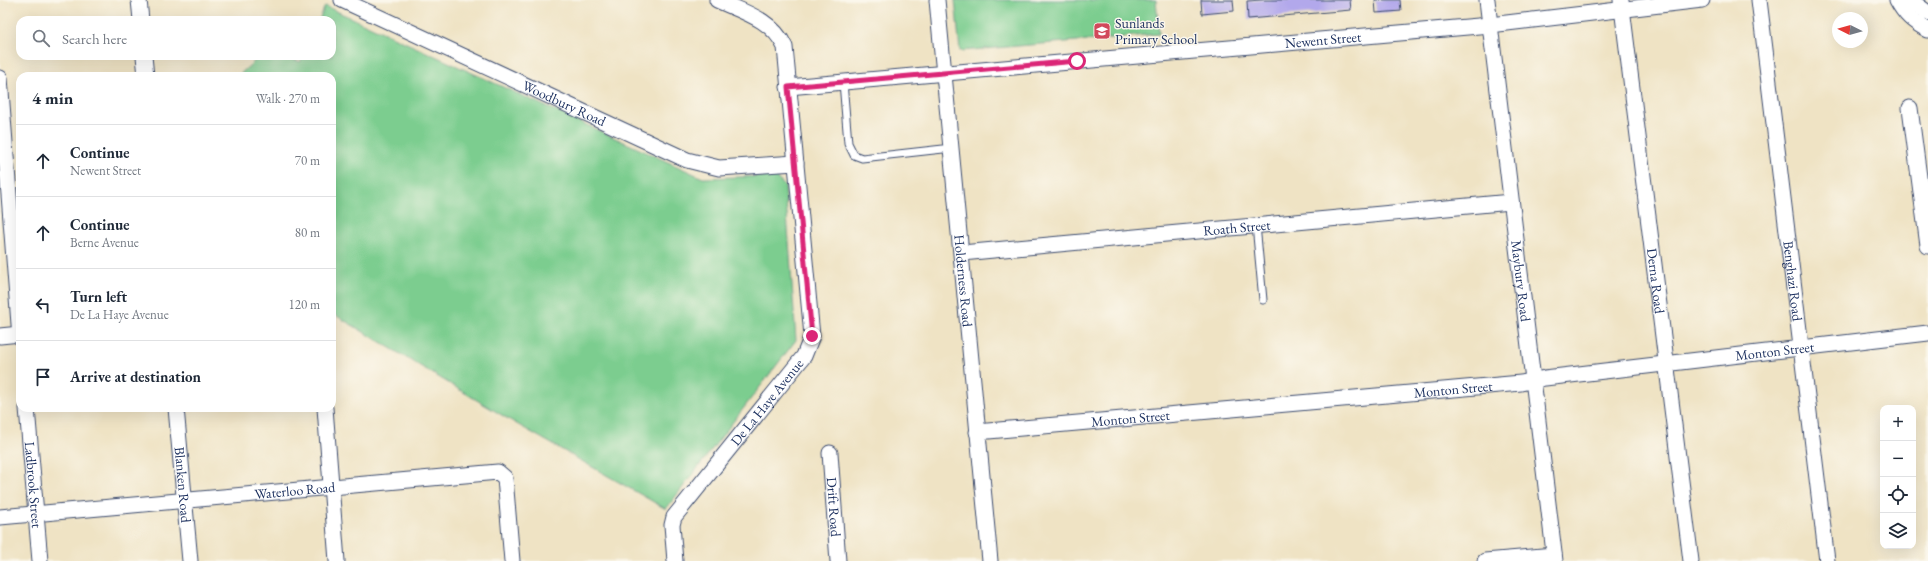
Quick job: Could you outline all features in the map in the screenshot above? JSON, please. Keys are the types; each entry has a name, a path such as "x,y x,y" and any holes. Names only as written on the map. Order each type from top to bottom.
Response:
{"street":[{"path":"139,0 141,16"},
{"name":"Woodbury Road","path":"343,0 686,160 719,168 796,163"},
{"name":"De La Haye Avenue","path":"675,561 672,525 674,516 804,356 812,336 784,47 774,29 748,14 718,0"},
{"name":"Holderness Road","path":"937,0 990,561"},
{"name":"Maybury Road","path":"1487,0 1554,558"},
{"name":"Newent Street","path":"788,87 1490,25 1622,4 1702,0"},
{"name":"Benghazi Road","path":"1760,0 1827,561"},
{"path":"1897,0 1905,14 1916,24 1928,30"},
{"path":"1910,0 1928,13"},
{"name":"Derna Road","path":"1622,4 1691,561"},
{"path":"144,60 146,72"},
{"path":"0,78 3,154 16,292"},
{"path":"1910,108 1928,246"},
{"name":"Roath Street","path":"962,253 1511,202"},
{"name":"Monton Street","path":"977,432 1521,384 1533,381 1667,364 1928,334"},
{"path":"0,336 16,335"},
{"name":"Ladbrook Street","path":"27,412 40,561"},
{"name":"Blanken Road","path":"176,412 190,561"},
{"path":"325,412 337,561"},
{"name":"Drift Road","path":"830,453 838,561"},
{"name":"Waterloo Road","path":"0,517 501,474 505,478 512,561"},
{"path":"1486,561 1554,558"}],"lane":[{"path":"843,82 848,143 854,155 862,158 952,148"},
{"path":"1256,225 1263,300"}],"green space":[{"path":"955,0 1156,0 1159,34 960,51"},
{"path":"325,6 703,178 774,176 785,186 796,340 666,509 515,423 336,315 336,72 242,72 256,60 295,60 300,62 301,60 336,60 336,16 321,16"}],"building":[{"path":"1201,0 1233,0 1234,11 1202,14"},
{"path":"1350,0 1351,10 1248,19 1247,1"},
{"path":"1375,0 1400,0 1401,11 1376,13"}],"place":[{"name":"Sunlands Primary School","path":"1102,31"}],"route":[{"path":"812,336 788,87 1077,61"}]}
